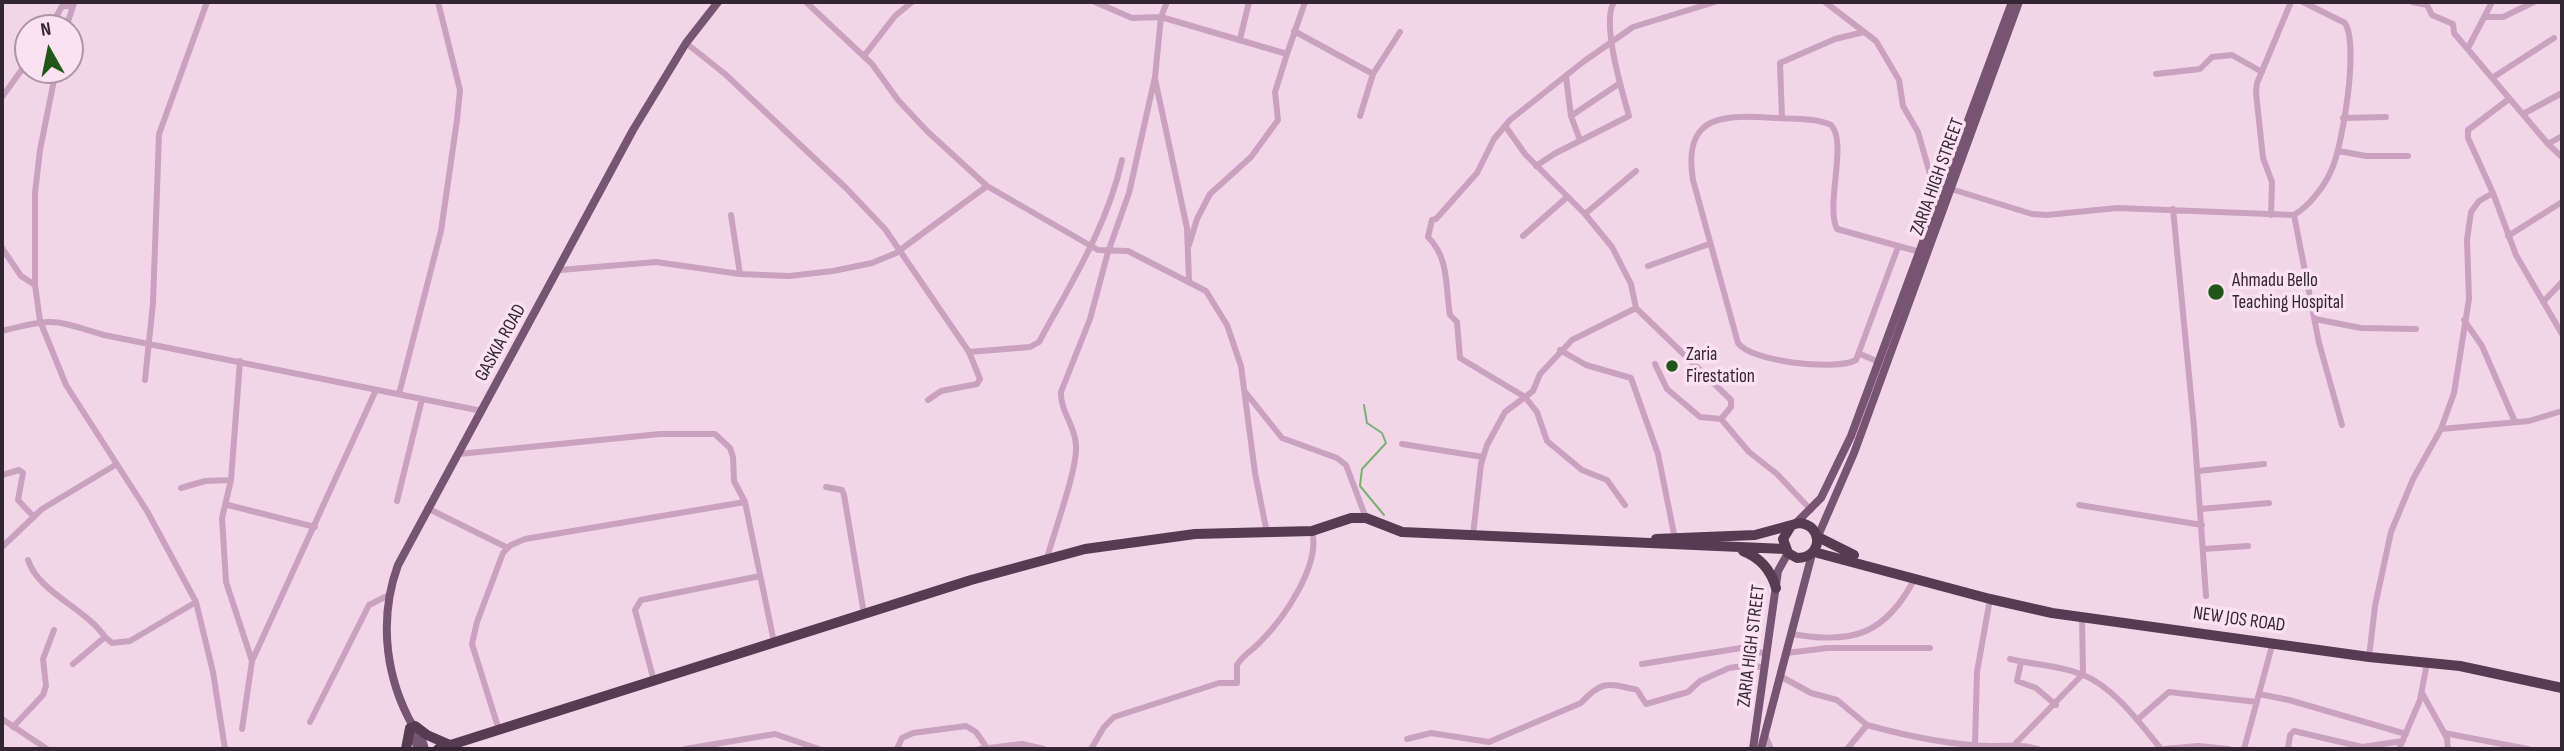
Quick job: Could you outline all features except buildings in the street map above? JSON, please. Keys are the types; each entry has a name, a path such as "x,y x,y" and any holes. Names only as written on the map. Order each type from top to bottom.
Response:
{"highway":[{"path":"438,749 1047,558 1159,537 1312,531 1351,518 1366,518 1402,531 1473,537 1617,541 1787,551 1797,558 1813,553 1818,537 1808,525 1755,535 1617,541"},
{"path":"1787,551 1784,534 1792,526"},
{"name":"NEW JOS ROAD","path":"1818,537 1846,551 1915,576 1990,599 2082,616 2369,657 2492,671 2562,688"},
{"path":"1729,548 1761,561 1770,572 1776,588"},
{"name":"NEW JOS ROAD","path":"1813,553 1915,576"},
{"path":"406,749 412,725 450,745"}],"main road":[{"name":"GASKIA ROAD","path":"425,749 397,689 388,650 388,595 405,547 560,270 633,130 686,43 718,2"},
{"name":"ZARIA HIGH STREET","path":"1883,363 2012,2"},
{"name":"ZARIA HIGH STREET","path":"1883,363 1920,252 2020,2"},
{"path":"1792,526 1811,510 1835,475 1883,363"},
{"path":"1818,537 1854,453 1883,363"},
{"name":"ZARIA HIGH STREET","path":"1756,748 1776,588 1780,564 1787,551"},
{"name":"ZARIA HIGH STREET","path":"1756,748 1765,735 1813,553"},
{"name":"GASKIA ROAD","path":"412,725 418,749"}],"street":[{"path":"145,380 159,134 207,2"},
{"path":"399,394 441,231 460,90 438,2"},
{"path":"806,2 864,56 907,110 987,186 1044,221 1092,246 1108,252 1128,251 1189,279 1206,290 1227,325 1241,366 1253,460 1267,533"},
{"path":"864,56 895,16 912,2"},
{"path":"1095,2 1132,18 1161,17 1287,54"},
{"path":"1047,558 1076,444 1061,403 1061,392 1090,318 1108,252 1129,193 1155,77 1161,17 1167,2"},
{"path":"1240,39 1249,2"},
{"path":"1189,245 1197,219 1210,194 1251,157 1278,120 1275,92 1305,2"},
{"path":"1536,166 1629,116 1611,40 1610,8 1614,2"},
{"path":"1625,505 1607,480 1582,470 1547,441 1537,412 1525,397 1460,358 1457,321 1450,316 1444,265 1438,247 1428,237 1432,220 1436,219 1477,173 1494,139 1510,120 1611,40 1633,27 1715,2"},
{"path":"1825,2 1875,41 1899,80 1903,106 1918,132 1932,181 2032,214 2117,208 2271,215 2294,215 2302,210 2324,184 2339,151 2350,53 2348,27 2342,20 2303,2"},
{"path":"2271,215 2272,182 2263,158 2256,114 2257,83 2291,2"},
{"path":"2412,2 2427,5 2432,15 2440,16 2453,24 2454,33 2547,144 2562,157"},
{"path":"2468,47 2492,2"},
{"path":"2486,17 2503,17 2534,2"},
{"path":"58,14 63,5 74,4"},
{"path":"1294,31 1373,74"},
{"path":"1360,116 1373,74 1400,32"},
{"path":"1782,118 1780,62 1835,39 1864,32"},
{"path":"2492,78 2554,38"},
{"path":"686,43 725,74 846,188 901,250 980,373 977,384 941,391 928,400"},
{"path":"2156,74 2200,69 2212,57 2232,55 2262,72"},
{"path":"1155,77 1189,245 1189,279"},
{"path":"1566,77 1572,116 1580,140"},
{"path":"2,97 14,80"},
{"path":"1572,116 1620,83"},
{"path":"53,84 37,175 35,285 40,321 66,385 147,511 196,602 213,672 225,749"},
{"path":"2523,114 2562,93"},
{"path":"2510,99 2467,134 2493,192 2508,236 2562,334"},
{"path":"1898,247 1860,354 1845,365 1807,364 1750,354 1742,349 1709,244 1691,169 1698,133 1705,124 1721,117 1782,118 1826,123 1836,130 1837,229 1920,252"},
{"path":"2343,118 2386,117"},
{"path":"1506,127 1536,166 1585,214 1623,267 1636,308 1731,400 1731,407 1721,419"},
{"path":"2547,144 2562,136"},
{"path":"2339,151 2366,156 2408,156"},
{"path":"969,352 1036,346 1092,246 1116,186 1122,160"},
{"path":"1585,214 1636,171"},
{"path":"560,270 656,262 740,274 789,276 872,263 901,250 987,186"},
{"path":"2369,657 2375,606 2391,532 2413,479 2441,429 2458,376 2469,299 2467,240 2471,212 2479,201 2493,192"},
{"path":"1522,236 1566,198"},
{"path":"2508,236 2562,202"},
{"path":"2173,209 2198,471 2206,596"},
{"path":"731,215 740,274"},
{"path":"2294,215 2315,319 2342,425"},
{"path":"1648,266 1709,244"},
{"path":"2,248 21,276 35,285"},
{"path":"2543,302 2562,282"},
{"path":"1473,537 1486,445 1505,412 1525,397 1560,350 1572,340 1636,308"},
{"path":"2315,319 2369,329 2416,330"},
{"path":"2464,320 2482,346 2515,422"},
{"path":"2,331 40,321 61,321 104,335 482,411"},
{"path":"1560,350 1586,365 1631,378 1658,454 1675,538"},
{"path":"1860,354 1883,363"},
{"path":"240,361 231,480 228,505 222,519 226,582 252,661"},
{"path":"1655,364 1667,389 1700,417 1721,419 1749,452 1777,474 1811,510"},
{"path":"242,729 252,661 376,390"},
{"path":"1245,391 1282,438 1342,461 1351,474 1366,518"},
{"path":"397,501 422,399"},
{"path":"2441,429 2515,422 2562,411"},
{"path":"458,453 660,434 715,434 730,448 734,481 745,502 774,642"},
{"path":"1402,444 1483,457"},
{"path":"2,547 33,516 117,464"},
{"path":"2198,471 2264,464"},
{"path":"2,475 19,470 23,472 18,500 33,516"},
{"path":"181,488 205,481 231,480"},
{"path":"826,487 842,490 844,495 864,614"},
{"path":"499,730 472,644 495,571 508,548 524,539 745,502"},
{"path":"2201,509 2269,503"},
{"path":"228,505 315,527"},
{"path":"2079,505 2202,525"},
{"path":"427,508 508,548"},
{"path":"1091,749 1104,726 1114,717 1219,683 1237,683 1237,665 1291,604 1309,571 1315,541 1312,531"},
{"path":"2204,549 2248,546"},
{"path":"28,560 38,581 94,622 112,643 130,641 196,602"},
{"path":"654,681 635,610 641,600 760,576"},
{"path":"1792,634 1836,638 1863,633 1898,609 1915,576"},
{"path":"310,722 369,605 388,595"},
{"path":"1976,744 1977,672 1990,599"},
{"path":"2016,743 2056,705 2083,674 2082,616"},
{"path":"13,727 43,695 46,686 43,659 54,630"},
{"path":"74,664 105,637"},
{"path":"2244,749 2273,642"},
{"path":"1642,664 1741,648 1755,649 1767,654"},
{"path":"1787,653 1827,648 1930,648"},
{"path":"2010,659 2061,667 2083,674 2096,682 2137,720 2163,749 2198,746 2229,749"},
{"path":"2021,662 2017,680 2036,688 2056,705"},
{"path":"2399,749 2422,693 2427,663"},
{"path":"1408,739 1431,733 1484,746 1581,703 1591,690 1607,683 1637,690 1646,704 1688,692 1700,681 1729,668 1750,665 1765,668"},
{"path":"1780,676 1811,693 1837,699 1867,725 1942,745 1976,744 1993,748 2016,743 2038,749"},
{"path":"2137,720 2169,692 2257,702"},
{"path":"2422,693 2444,733 2448,749"},
{"path":"2259,694 2289,699 2404,737"},
{"path":"2,719 47,749"},
{"path":"1847,749 1867,725"},
{"path":"897,749 902,738 913,733 966,726 976,732 987,748"},
{"path":"2288,749 2290,735 2294,731 2362,747 2404,737"},
{"path":"2444,733 2485,745 2528,749"},
{"path":"685,749 775,734 819,749"},
{"path":"1765,735 1771,749"},
{"path":"980,749 1022,744 1044,749"}],"waterway":[{"path":"1364,405 1367,423 1382,433 1386,443 1362,469 1360,486 1384,515"}],"place":[{"name":"Ahmadu Bello Teaching Hospital","path":"2216,292"},
{"name":"Zaria Firestation","path":"1672,366"}]}
